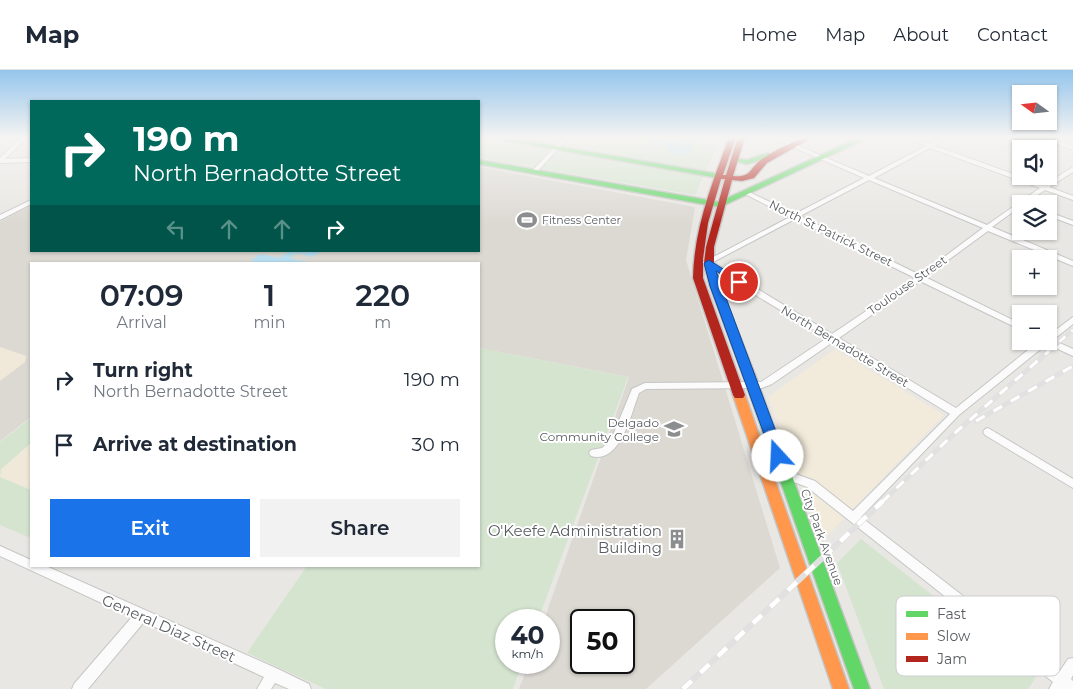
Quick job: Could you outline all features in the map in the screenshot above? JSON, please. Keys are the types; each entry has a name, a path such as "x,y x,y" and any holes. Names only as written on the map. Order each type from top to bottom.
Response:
{"main road":[{"path":"500,166 707,203 720,203 748,193 805,166"},
{"path":"657,166 742,179 752,176 760,166"},
{"path":"721,166 707,203 697,247 696,265 698,278 841,689"},
{"name":"City Park Avenue","path":"733,166 720,203 710,247 709,263 715,286 753,385 862,689"},
{"path":"717,176 721,185 720,203"}],"street":[{"path":"534,172 540,166"},
{"path":"841,166 1073,264"},
{"path":"696,265 709,263 893,166"},
{"path":"984,166 1073,198"},
{"name":"Toulouse Street","path":"1034,195 1073,169"},
{"name":"North St Patrick Street","path":"748,193 1012,322"},
{"path":"0,218 30,203"},
{"name":"Toulouse Street","path":"594,452 606,452 616,442 634,391 645,386 736,386 769,382 830,338 921,277 1012,210"},
{"path":"1057,217 1073,223"},
{"name":"North Bernadotte Street","path":"709,263 956,414"},
{"path":"1057,333 1073,320"},
{"path":"1057,345 1073,353"},
{"path":"854,518 956,414 1036,350"},
{"path":"988,432 1073,484"},
{"path":"785,474 811,484 950,596"},
{"name":"General Diaz Street","path":"2,554 30,565"},
{"name":"General Diaz Street","path":"34,567 304,689"},
{"path":"79,689 141,616"},
{"path":"1059,685 1073,664"},
{"path":"264,689 273,674"},
{"path":"1048,676 1059,685 1073,689"}],"shaded area":[{"name":"Delgado Community College","path":"480,167 695,207 686,260 780,568 646,689 519,689 525,674 560,674 560,609 548,609 629,377 480,348 480,262 30,262 30,418 0,441 0,222 30,206 30,252 480,252"},
{"path":"835,349 944,415 825,538 820,534 768,397"}],"green space":[{"path":"525,166 708,166 695,195"},
{"path":"480,348 628,377 542,609 495,609 495,674 518,674 513,689 326,689 247,653 306,567 480,567"},
{"path":"30,419 30,538 0,525 0,442"},
{"path":"861,539 933,596 896,596 896,676 1036,677 1028,689 884,689 837,563"}],"sand":[{"path":"0,347 26,356 25,362 0,381"},
{"path":"30,444 30,490 0,477 1,469"}],"water":[{"path":"288,252 320,252 312,257 297,253 291,257 292,259 308,262 250,262 260,254 279,258"}],"railway":[{"path":"1047,352 1073,330"},
{"path":"882,502 956,432 1049,351"},
{"path":"976,421 1073,366"},
{"path":"683,689 883,501"}],"traffic: fast":[{"path":"501,166 720,205 805,166"},
{"path":"659,166 724,177"},
{"path":"749,375 862,689"}],"traffic: slow":[{"path":"739,395 841,689"}],"traffic: jam":[{"path":"722,166 708,206 700,241 698,278 739,395"},
{"path":"733,166 720,205 710,247 709,263 715,286 749,375"},
{"path":"724,177 742,179 751,176 760,166"}],"place":[{"name":"Fitness Center","path":"527,220"},
{"name":"Delgado Community College","path":"674,429"},
{"name":"O'Keefe Administration Building","path":"677,539"}],"route":[{"path":"739,282 709,263 715,286 778,456"}]}
